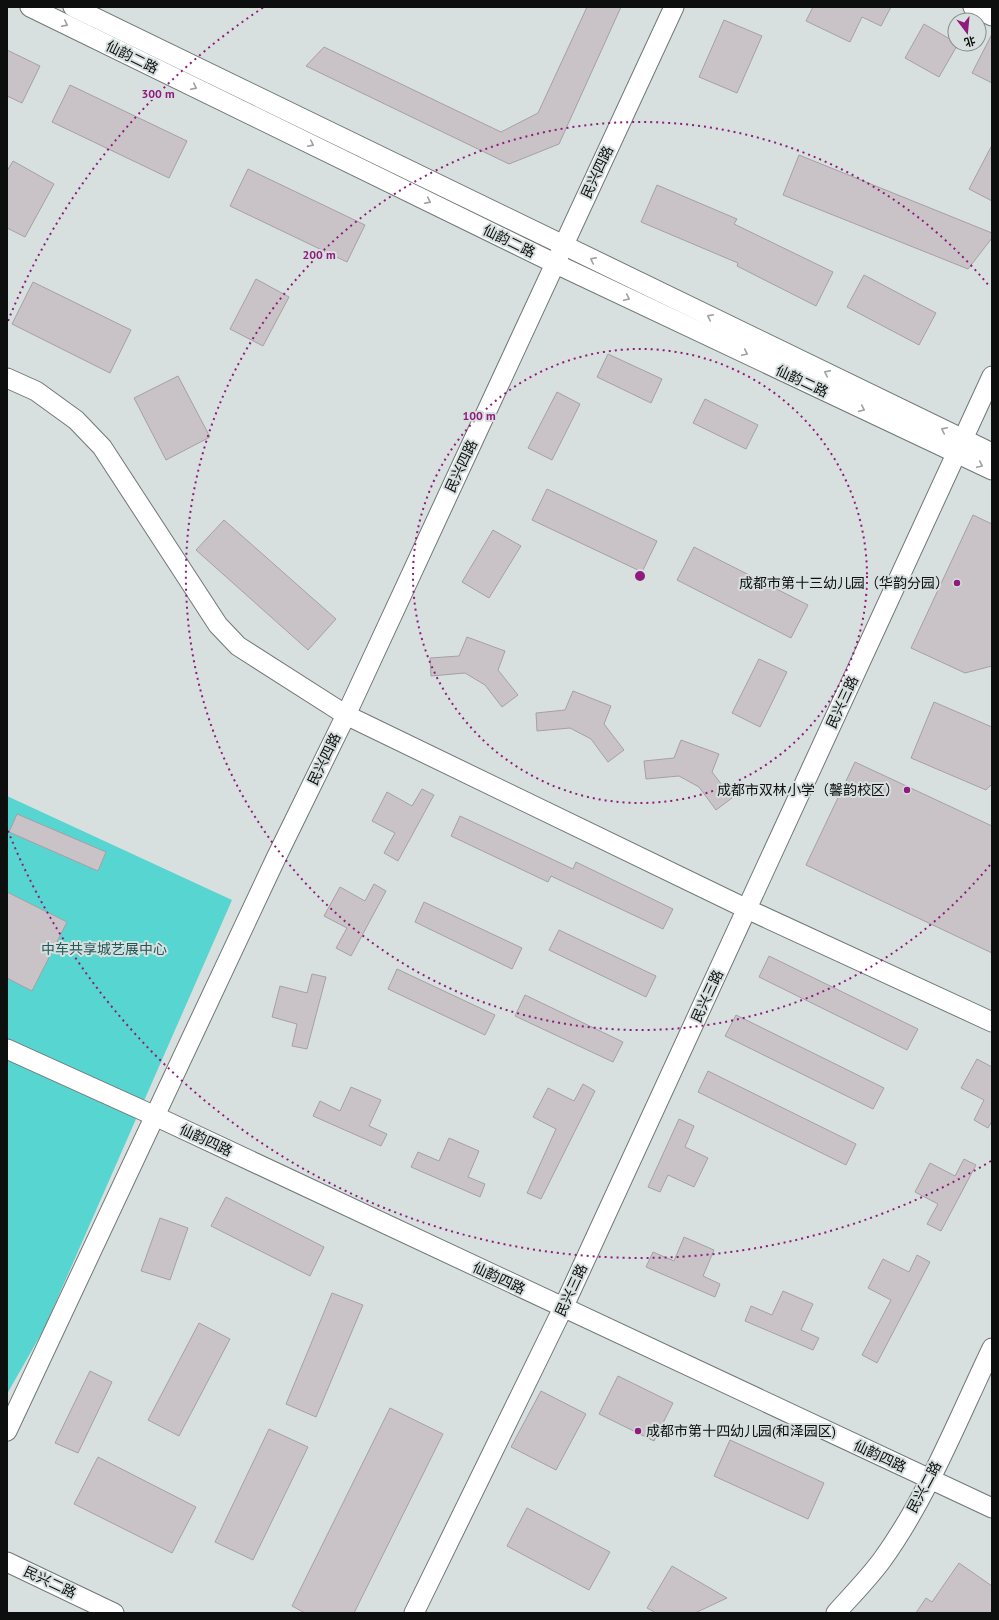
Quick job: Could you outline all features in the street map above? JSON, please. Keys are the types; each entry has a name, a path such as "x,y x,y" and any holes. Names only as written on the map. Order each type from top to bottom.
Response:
{"street":[{"name":"仙韵二路","path":"30,7 554,263 960,446 992,453"},
{"name":"仙韵二路","path":"73,7 563,245 960,446 992,470"},
{"name":"民兴四路","path":"7,1432 276,858 346,715 554,263 674,7"},
{"path":"973,7 992,16"},
{"name":"民兴三路","path":"414,1613 563,1308 992,376"},
{"path":"7,378 36,391 76,420 102,447 209,612 218,625 238,646 346,715 747,909 992,1022"},
{"name":"仙韵四路","path":"7,1049 155,1116 992,1508"},
{"name":"民兴二路","path":"836,1613 881,1561 899,1534 929,1479 992,1348"},
{"name":"民兴二路","path":"7,1562 114,1613"}],"green space":[{"name":"中车共享城艺展中心","path":"7,796 232,900 44,1329 7,1394"}],"building":[{"path":"587,7 621,7 559,144 509,164 306,66 324,47 501,132 538,113"},
{"path":"813,7 891,7 881,26 862,17 850,42 806,21"},
{"path":"724,20 762,36 737,93 699,77"},
{"path":"924,24 947,37 947,52 953,52 939,77 905,58"},
{"path":"992,34 992,83 972,73 983,52 987,52 987,44"},
{"path":"7,50 40,66 22,103 7,96"},
{"path":"70,85 187,141 169,178 52,122"},
{"path":"992,145 992,201 969,189"},
{"path":"799,155 992,233 992,238 968,269 783,195"},
{"path":"13,161 54,184 25,237 7,228 7,171"},
{"path":"248,169 365,225 347,262 230,206"},
{"path":"657,185 737,219 734,224 833,272 816,306 737,266 738,263 641,222"},
{"path":"864,275 936,313 919,345 847,307"},
{"path":"256,279 289,297 263,346 230,329"},
{"path":"33,282 131,330 110,373 12,324"},
{"path":"608,354 662,379 651,403 597,377"},
{"path":"178,376 210,437 166,460 134,398"},
{"path":"557,392 580,404 552,460 528,448"},
{"path":"705,399 758,425 746,449 693,423"},
{"path":"547,489 657,541 642,572 532,520"},
{"name":"成都市第十三幼儿园（华韵分园）","path":"973,515 992,524 992,666 965,673 911,648"},
{"path":"224,520 336,619 308,650 196,550"},
{"path":"493,530 521,546 489,598 462,582"},
{"path":"694,547 808,605 791,638 677,580"},
{"path":"467,637 505,651 498,670 518,695 502,707 485,685 465,673 431,676 430,658 459,656"},
{"path":"759,659 787,672 760,727 732,713"},
{"path":"573,691 611,706 604,724 624,750 608,762 591,739 570,728 537,731 536,713 565,710"},
{"path":"934,702 992,727 992,784 986,790 911,758"},
{"path":"681,740 719,754 712,772 732,798 716,810 699,787 679,776 646,779 644,761 674,758"},
{"path":"855,762 992,826 992,953 806,865"},
{"path":"422,789 434,795 398,861 384,853 395,833 372,821 387,792 412,806"},
{"path":"17,814 106,852 98,871 9,832"},
{"path":"460,816 573,869 576,862 673,909 663,929 551,876 548,882 451,836"},
{"path":"374,884 386,891 351,956 336,948 347,928 324,916 340,887 365,901"},
{"path":"7,892 67,922 32,991 7,978"},
{"path":"424,902 522,948 512,969 415,922"},
{"path":"559,930 656,976 646,997 549,950"},
{"path":"769,956 918,1029 907,1050 759,977"},
{"path":"397,969 495,1015 485,1035 388,989"},
{"path":"312,974 326,977 307,1049 292,1046 297,1024 272,1017 280,986 307,993"},
{"path":"525,995 623,1042 613,1062 515,1016"},
{"path":"736,1015 884,1088 873,1109 725,1036"},
{"path":"977,1059 992,1067 992,1121 988,1128 974,1120 984,1100 961,1088"},
{"path":"708,1071 856,1144 846,1165 698,1092"},
{"path":"583,1084 595,1091 541,1199 527,1193 556,1129 533,1117 548,1088 574,1101"},
{"path":"351,1087 381,1100 369,1126 387,1134 381,1146 313,1116 320,1101 340,1111"},
{"path":"679,1119 694,1126 685,1147 708,1158 694,1187 668,1175 660,1192 648,1187"},
{"path":"449,1138 479,1151 468,1177 485,1184 480,1197 411,1167 418,1152 439,1161"},
{"path":"964,1159 976,1165 941,1231 927,1224 938,1204 915,1192 930,1163 955,1176"},
{"path":"226,1197 324,1247 310,1276 211,1226"},
{"path":"160,1218 188,1228 170,1280 141,1271"},
{"path":"684,1237 714,1250 703,1276 720,1284 715,1297 646,1267 653,1252 674,1261"},
{"path":"917,1255 930,1262 877,1363 862,1355 891,1300 868,1288 883,1259 909,1272"},
{"path":"783,1291 813,1304 801,1330 819,1338 813,1350 745,1321 751,1306 772,1315"},
{"path":"332,1293 363,1305 316,1417 286,1404"},
{"path":"199,1323 230,1339 179,1436 148,1420"},
{"path":"90,1371 112,1382 78,1453 55,1443"},
{"path":"618,1376 673,1403 654,1441 599,1414"},
{"path":"541,1391 586,1414 556,1470 511,1447"},
{"path":"390,1408 443,1434 354,1613 305,1613 292,1606"},
{"path":"269,1429 308,1447 253,1560 215,1542"},
{"path":"730,1440 824,1483 808,1519 714,1476"},
{"path":"98,1457 196,1507 172,1553 74,1504"},
{"path":"527,1508 610,1552 589,1590 507,1546"},
{"path":"959,1563 992,1586 992,1613 916,1613 926,1598 932,1602"},
{"path":"672,1566 727,1598 695,1613 656,1613 647,1608"}],"place":[{"name":"成都市第十三幼儿园（华韵分园）","path":"957,583"},
{"name":"成都市双林小学（馨韵校区）","path":"907,790"},
{"name":"成都市第十四幼儿园(和泽园区)","path":"638,1431"}]}
